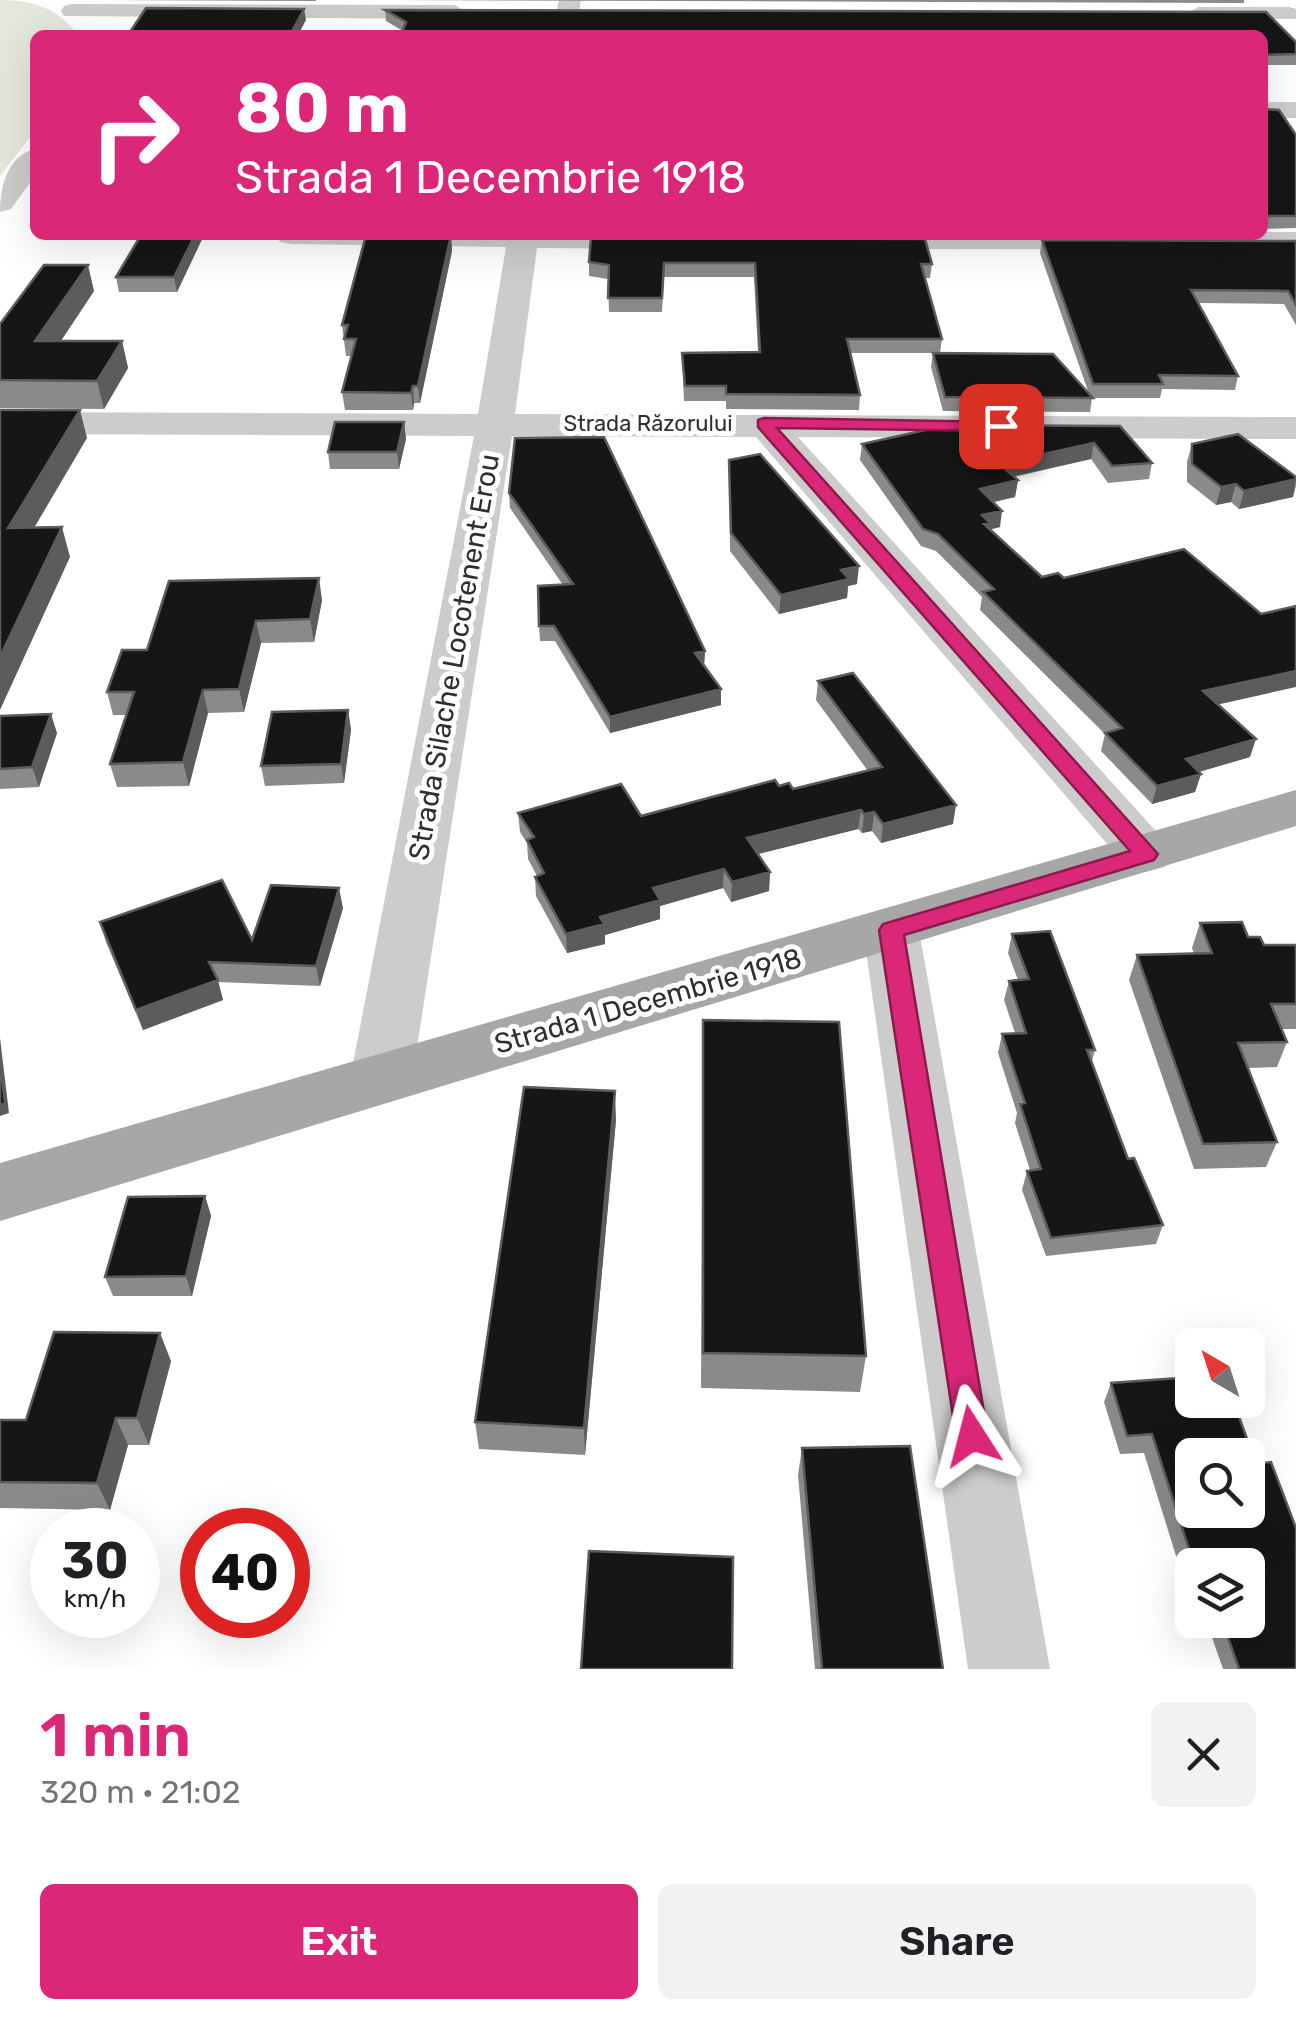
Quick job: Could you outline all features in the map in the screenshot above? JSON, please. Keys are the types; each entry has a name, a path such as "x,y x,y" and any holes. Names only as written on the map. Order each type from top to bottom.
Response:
{"main road":[{"name":"Strada 1 Decembrie 1918","path":"0,1192 1296,808"}],"street":[{"path":"44,0 72,12 94,30"},
{"path":"72,12 474,12"},
{"path":"1171,14 1292,20"},
{"path":"1268,110 1296,110"},
{"path":"0,204 30,165"},
{"name":"Strada Silache Locotenent Erou","path":"382,1079 522,240"},
{"path":"821,240 1296,240"},
{"name":"Strada Răzorului","path":"0,423 764,423 1290,435"},
{"path":"764,423 1146,854"},
{"path":"892,930 1009,1669"}],"shaded area":[{"path":"0,0 44,7 74,30 30,30 30,137 0,176"}],"building":[{"path":"146,8 304,9 293,30 131,30"},
{"path":"385,10 1266,12 1296,42 1296,54 1268,55 1268,30 403,30 406,22"},
{"path":"1268,109 1279,110 1296,135 1296,216 1268,216"},
{"path":"138,240 192,240 174,277 116,277"},
{"path":"365,240 450,240 418,386 413,386 411,393 342,392 356,339 344,339 348,325 342,325"},
{"path":"591,240 925,240 932,264 921,264 942,339 847,339 860,395 726,394 726,386 685,386 682,353 760,352 755,263 664,263 662,298 608,298 609,265 589,262"},
{"path":"1042,240 1296,241 1296,305 1288,291 1191,290 1238,376 1159,375 1163,384 1093,384"},
{"path":"44,265 88,265 35,341 122,341 97,381 0,380 0,324"},
{"path":"933,353 1053,354 1093,398 945,397"},
{"path":"0,410 80,410 8,528 62,527 0,657"},
{"path":"335,422 404,422 397,452 328,452"},
{"path":"948,425 1120,426 1152,463 1112,466 1094,443 999,464 1018,480 980,489 1002,511 982,515 990,523 984,524 1042,577 1058,573 1064,578 1184,549 1261,614 1296,606 1296,671 1203,691 1256,739 1186,759 1201,774 1157,786 1105,733 1122,728 983,592 994,589 938,534 923,529 862,444"},
{"path":"1238,434 1296,479 1244,491 1236,484 1221,487 1192,464 1192,444"},
{"path":"604,437 705,651 695,653 721,689 610,717 554,626 539,626 538,586 573,584 509,493 515,438"},
{"path":"760,454 859,566 841,570 849,579 781,595 731,533 729,460"},
{"path":"319,578 310,619 256,621 239,689 203,690 183,762 110,764 134,692 107,692 122,650 147,650 169,581"},
{"path":"853,673 956,805 883,824 874,812 864,814 861,810 747,838 770,872 732,882 724,869 653,888 660,900 600,917 604,924 566,934 535,877 544,873 527,840 534,837 518,813 621,784 641,816 775,780 779,786 789,783 793,789 882,767 818,681"},
{"path":"348,710 341,764 261,766 272,712"},
{"path":"51,714 32,767 0,769 0,716"},
{"path":"222,880 252,940 271,885 339,888 316,966 209,962 218,980 136,1010 100,922"},
{"path":"1242,922 1248,937 1260,937 1264,945 1296,945 1296,1004 1271,1004 1287,1042 1238,1043 1277,1142 1203,1144 1137,955 1212,953 1200,923"},
{"path":"1050,931 1095,1050 1087,1050 1128,1159 1134,1158 1163,1225 1051,1238 1027,1171 1041,1169 1002,1034 1026,1033 1009,981 1029,979 1012,934"},
{"path":"703,1020 839,1022 866,1356 703,1353"},
{"path":"0,1060 5,1103 0,1105"},
{"path":"524,1087 615,1091 584,1428 475,1422"},
{"path":"205,1196 186,1276 105,1277 128,1197"},
{"path":"54,1332 160,1333 137,1418 116,1418 97,1483 0,1482 0,1420 26,1420"},
{"path":"1175,1378 1175,1418 1239,1418 1247,1438 1175,1438 1175,1506 1152,1434 1127,1436 1111,1383"},
{"path":"910,1446 943,1669 822,1669 802,1448"},
{"path":"1271,1462 1296,1528 1296,1669 1239,1669 1228,1638 1265,1638 1265,1548 1189,1548 1182,1528 1265,1528 1265,1463"},
{"path":"589,1551 733,1557 732,1669 581,1669"}],"route":[{"path":"972,1436 892,930 1146,854 764,423 1001,426"}]}
